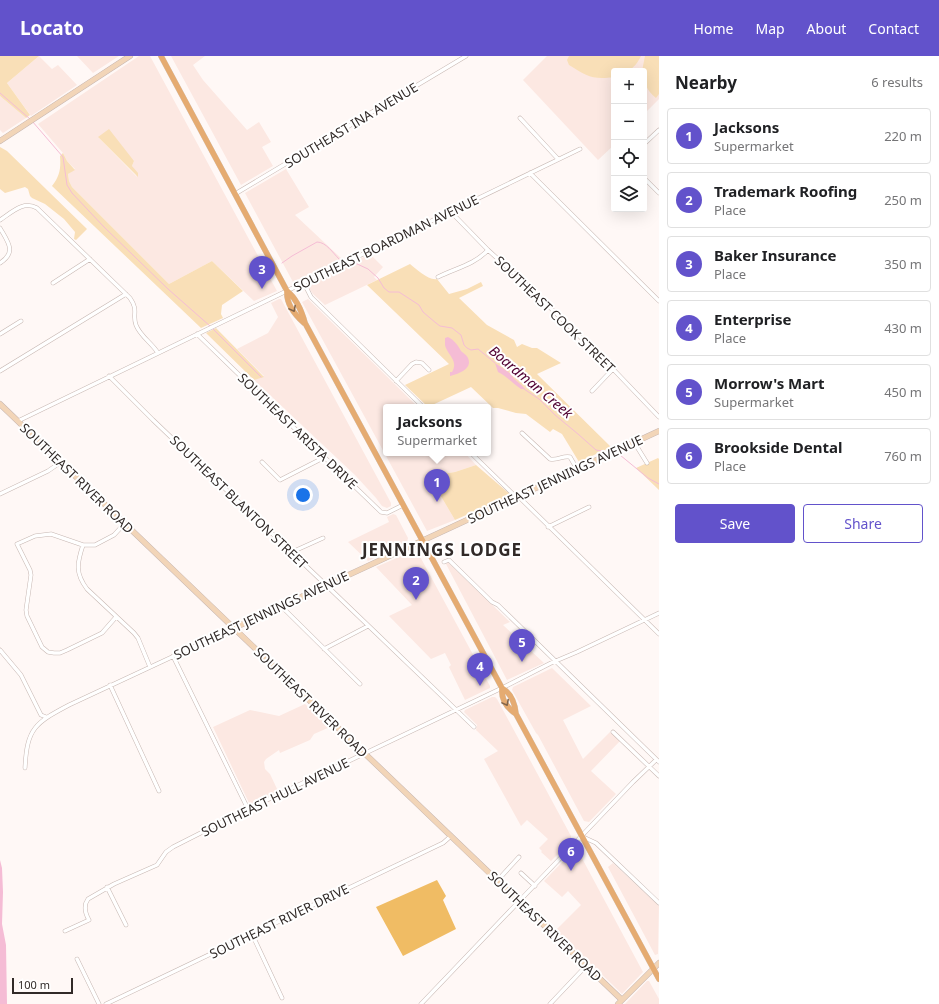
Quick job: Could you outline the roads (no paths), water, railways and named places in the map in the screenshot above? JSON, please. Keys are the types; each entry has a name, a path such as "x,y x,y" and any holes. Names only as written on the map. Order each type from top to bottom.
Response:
{"main road":[{"path":"160,56 287,291 293,295 302,312 304,323 502,688 501,695 506,705 509,710 516,714 659,979"}],"street":[{"path":"0,141 130,56"},
{"name":"SOUTHEAST INA AVENUE","path":"235,194 466,56"},
{"path":"520,118 558,159"},
{"path":"647,141 659,130"},
{"name":"SOUTHEAST BOARDMAN AVENUE","path":"18,421 558,159 580,150"},
{"path":"530,173 659,301"},
{"path":"647,181 659,193"},
{"path":"0,220 27,204 36,208 126,294 134,304 136,310 135,320 137,328 155,347 158,353"},
{"name":"SOUTHEAST COOK STREET","path":"451,212 488,250 613,369 659,417"},
{"path":"0,228 10,248 8,256 0,263"},
{"path":"438,276 456,268 471,264 488,250"},
{"path":"53,282 90,259"},
{"path":"304,283 311,297 420,404"},
{"path":"0,371 126,294"},
{"path":"0,334 21,321"},
{"name":"SOUTHEAST ARISTA DRIVE","path":"197,334 383,513 390,512 403,505"},
{"path":"396,381 412,364 416,362 422,363 429,370"},
{"path":"592,391 613,369"},
{"name":"SOUTHEAST BLANTON STREET","path":"109,376 150,418 474,727"},
{"name":"SOUTHEAST RIVER ROAD","path":"0,404 586,966 620,1002"},
{"name":"SOUTHEAST JENNINGS AVENUE","path":"25,768 26,751 31,734 40,721 46,717 110,685 659,431"},
{"path":"522,433 550,460 566,456 570,457 577,469"},
{"path":"634,442 647,463"},
{"path":"474,456 659,634"},
{"path":"262,462 280,480 325,457"},
{"path":"0,494 48,471 61,462"},
{"path":"548,527 589,508"},
{"path":"116,617 102,633 60,653 48,652 39,643 26,613 31,575 17,544 35,536 51,534 89,546 114,535 124,523"},
{"path":"292,552 323,538"},
{"path":"83,545 78,562 78,574 82,582 87,589 138,638 150,667"},
{"path":"421,1004 649,766 658,761 556,661 451,562 447,560 444,562"},
{"path":"281,606 360,684"},
{"name":"SOUTHEAST HULL AVENUE","path":"65,930 89,920 85,911 86,901 107,887 157,865 166,852 173,847 556,661 659,613"},
{"path":"324,649 368,626"},
{"path":"0,650 20,675 41,715 46,717"},
{"path":"174,656 248,810"},
{"path":"110,685 159,791"},
{"path":"613,732 659,776"},
{"name":"SOUTHEAST RIVER DRIVE","path":"106,1004 443,843 451,836"},
{"path":"582,836 596,843 659,903"},
{"path":"497,881 519,857"},
{"path":"521,873 535,886"},
{"path":"107,887 126,925"},
{"path":"252,934 282,998"},
{"path":"77,959 99,1004"},
{"path":"620,1002 659,963"},
{"path":"550,1004 586,966"}],"waterway":[{"path":"0,93 30,119"},
{"path":"32,121 63,157 67,185 72,193 104,227 168,289 210,326"},
{"name":"Boardman Creek","path":"282,263 317,242 320,242 326,246 339,259"},
{"name":"Boardman Creek","path":"355,263 368,269 378,278 384,288 389,292 399,292 419,305 423,312 440,326 452,328 461,335 464,345 467,348 471,350 478,349 495,363"},
{"path":"212,328 261,377"},
{"name":"Boardman Creek","path":"524,389 539,399 555,415 596,450 602,451"},
{"path":"620,455 648,478 659,484"}],"place":[{"name":"Baker Insurance","path":"262,289"},
{"name":"Jacksons","path":"437,502"},
{"name":"Trademark Roofing","path":"416,600"},
{"name":"Morrow's Mart","path":"522,662"},
{"name":"Enterprise","path":"480,686"},
{"name":"Brookside Dental","path":"571,871"}],"district":[{"name":"JENNINGS LODGE","path":"442,550"}]}
